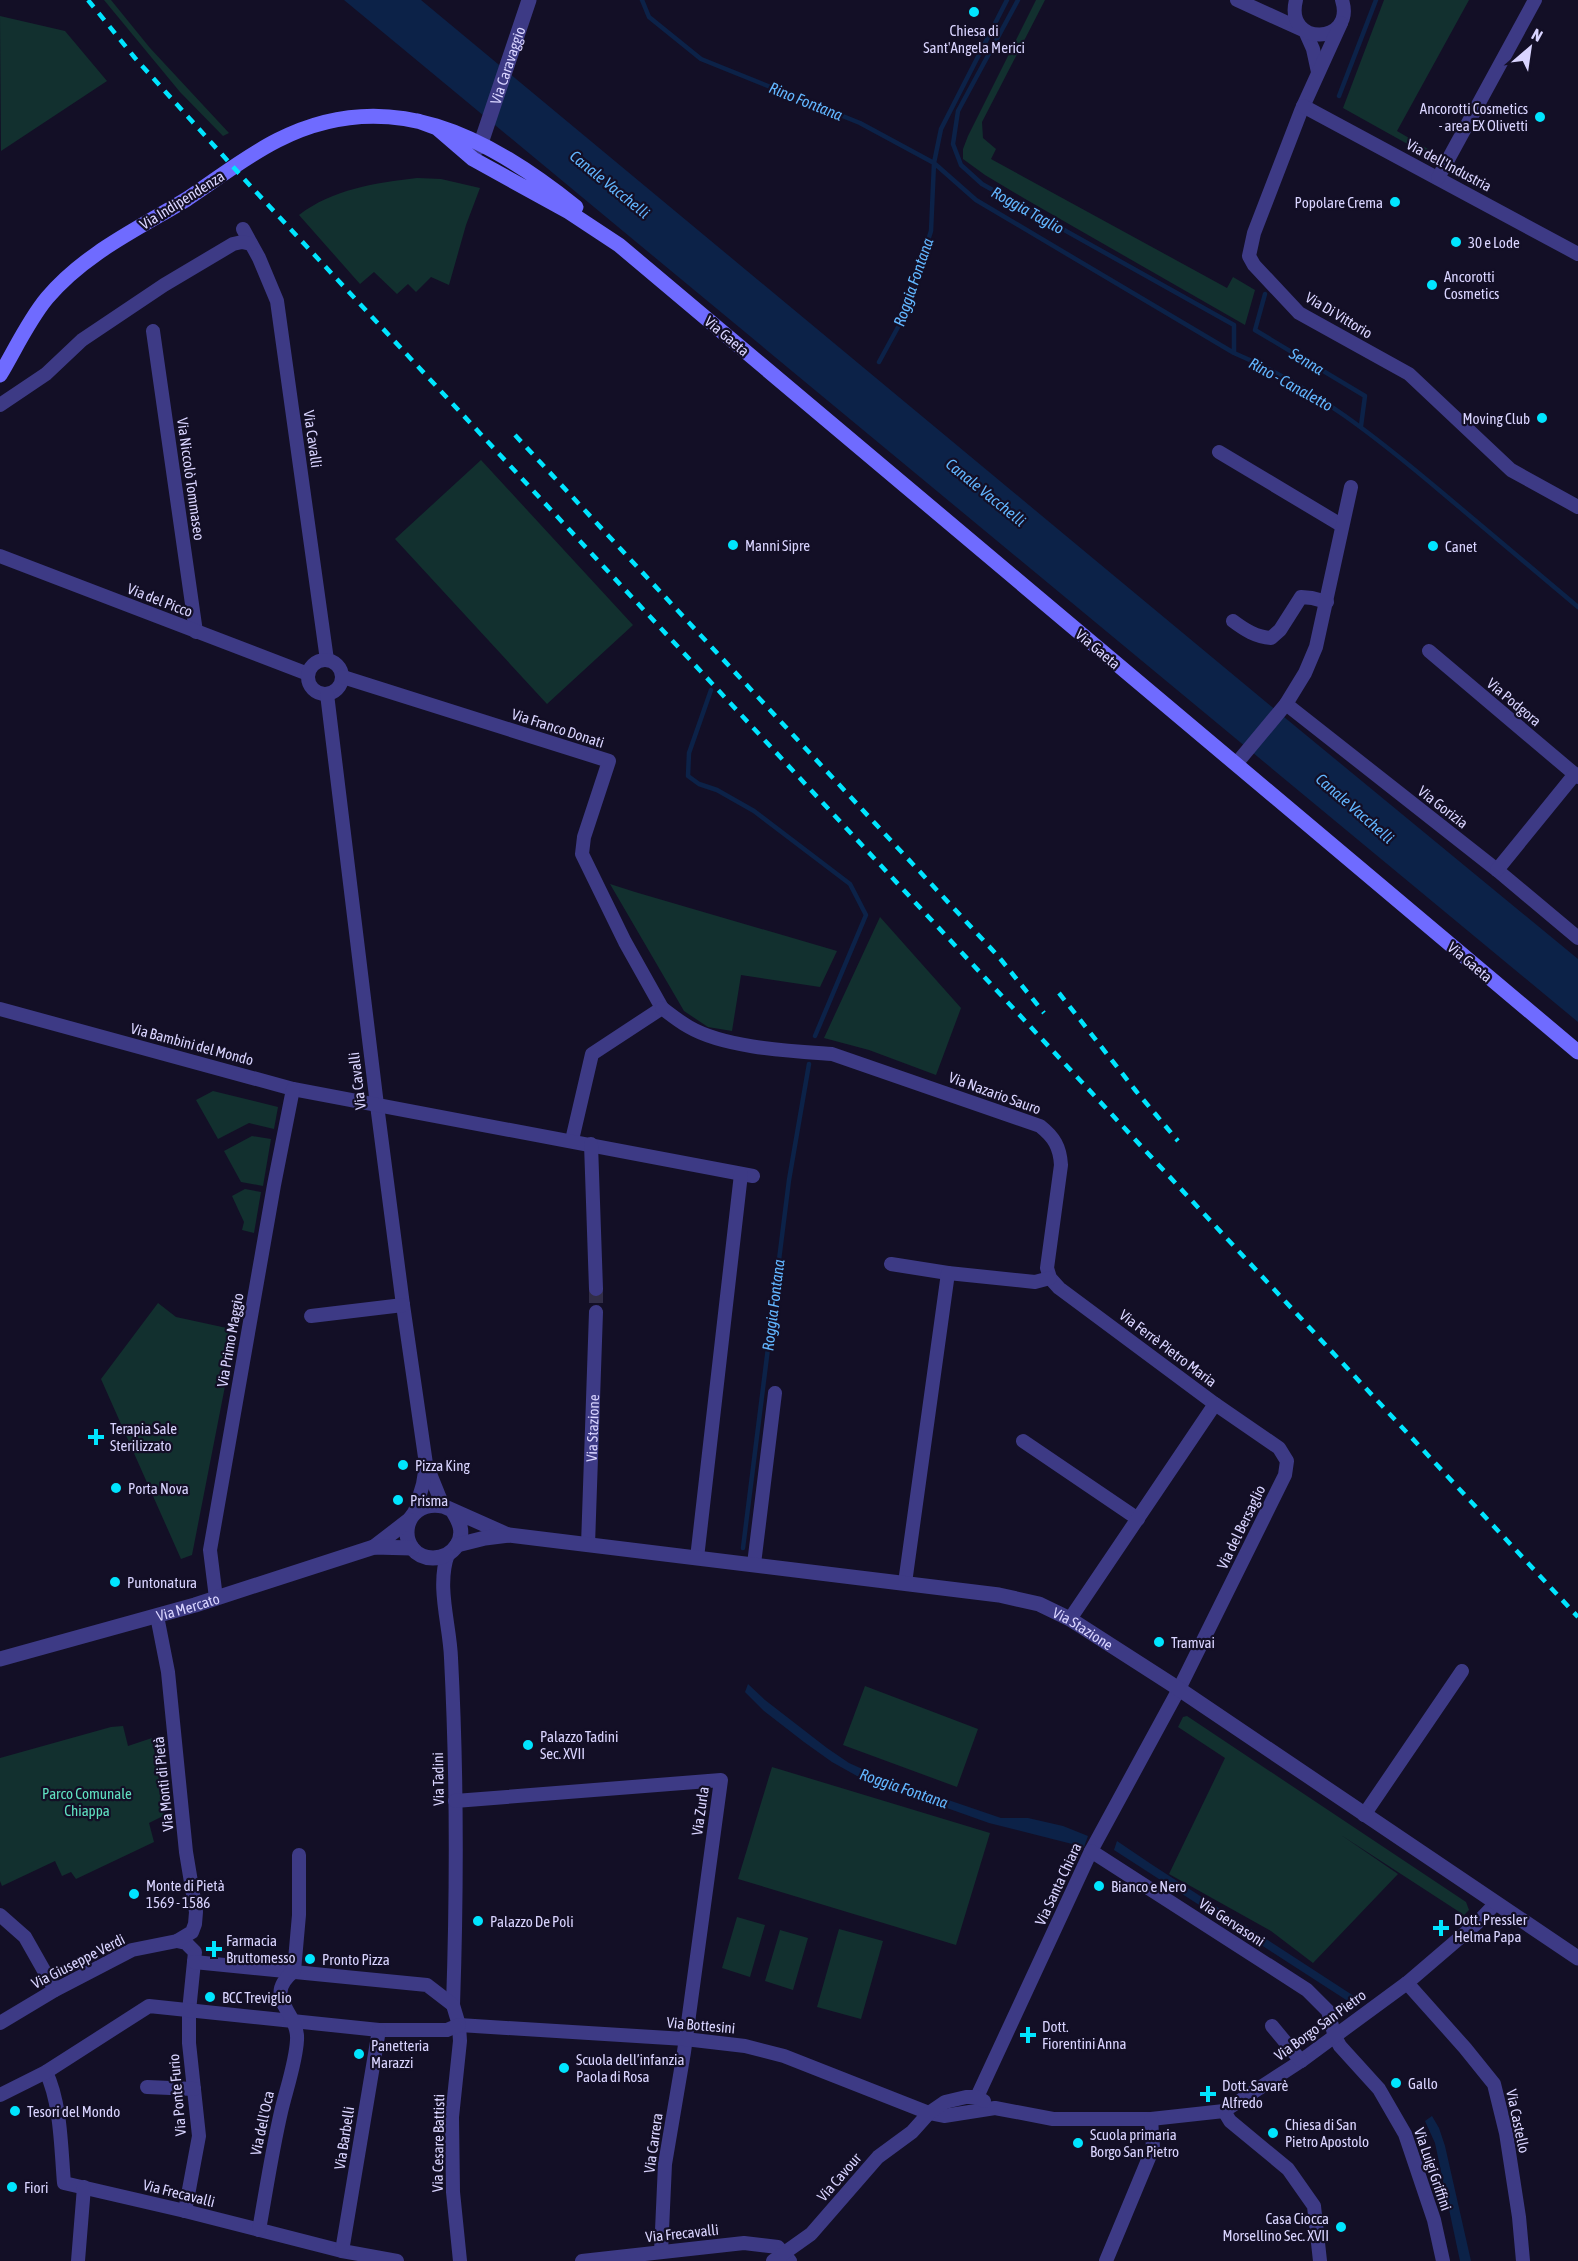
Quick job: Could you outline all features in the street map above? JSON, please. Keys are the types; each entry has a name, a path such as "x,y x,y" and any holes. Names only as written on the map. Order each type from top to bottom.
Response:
{"main road":[{"name":"Via Indipendenza","path":"0,375 46,300 79,266 97,252 190,196 264,147 298,131 348,118 394,116 418,121 475,140"},
{"name":"Via Gaeta","path":"475,140 562,196 1578,1052"},
{"name":"Via Gaeta","path":"475,140 485,166 578,217 619,245"}],"street":[{"name":"Via Caravaggio","path":"475,140 506,71 529,0"},
{"path":"1237,0 1321,36 1336,29 1343,19 1342,0"},
{"path":"1296,0 1295,17 1305,31 1313,49 1318,72"},
{"name":"Via Di Vittorio","path":"1351,0 1303,106 1254,233 1249,256 1254,265 1299,313 1409,374 1512,470 1576,501"},
{"path":"1438,178 1535,0"},
{"name":"Via dell'Industria","path":"1303,106 1578,254"},
{"name":"Via Cavalli","path":"243,230 277,301 327,660"},
{"path":"0,405 46,374 82,340 164,285 232,244 242,242 251,244"},
{"name":"Via Niccolò Tommaseo","path":"153,331 196,632"},
{"path":"1219,452 1341,525"},
{"path":"1236,764 1282,708 1305,673 1317,647 1328,602 1341,525 1351,487"},
{"name":"Via del Picco","path":"0,556 308,674"},
{"path":"1233,621 1254,634 1271,638 1280,630 1301,597 1328,602"},
{"name":"Via Podgora","path":"1429,651 1576,776"},
{"path":"327,660 336,664 343,677 340,687 327,694 322,694 310,685 308,674 313,665 327,660"},
{"name":"Via Franco Donati","path":"343,677 609,761 584,837 582,854 625,942 662,1008 690,1028 723,1040 797,1052 824,1053"},
{"name":"Via Cavalli","path":"327,694 376,1105 426,1464 423,1484 412,1516"},
{"name":"Via Gorizia","path":"1282,708 1497,870 1578,938"},
{"path":"1497,870 1576,776"},
{"path":"572,1140 592,1054 662,1008"},
{"name":"Via Bambini del Mondo","path":"0,1009 294,1089 376,1105"},
{"name":"Via Nazario Sauro","path":"824,1053 1029,1121 1049,1133 1060,1153 1061,1165 1047,1268 1050,1278"},
{"name":"Via Primo Maggio","path":"216,1598 210,1550 274,1185 294,1089"},
{"path":"376,1105 572,1140 747,1175 697,1558"},
{"path":"591,1144 596,1289"},
{"path":"891,1264 948,1273 1035,1282 1050,1278"},
{"path":"905,1583 948,1273"},
{"name":"Via Ferrè Pietro Maria","path":"1050,1278 1215,1404 1070,1619"},
{"path":"312,1316 403,1305"},
{"name":"Via Stazione","path":"588,1545 596,1312"},
{"path":"754,1564 776,1393"},
{"name":"Via del Bersaglio","path":"1179,1689 1285,1475 1287,1461 1279,1448 1215,1404"},
{"path":"1023,1441 1138,1519"},
{"name":"Via Cavalli","path":"426,1464 447,1508"},
{"path":"433,1504 447,1508 459,1522 461,1531 453,1550 440,1558 421,1555 412,1548 408,1540 406,1530 412,1516 423,1506 433,1504"},
{"name":"Via Stazione","path":"447,1508 509,1535"},
{"name":"Via Mercato","path":"374,1547 412,1516"},
{"name":"Via Stazione","path":"453,1550 485,1538 509,1535 905,1583 1018,1598 1039,1604 1070,1619 1179,1689 1578,1958"},
{"name":"Via Mercato","path":"0,1659 157,1616 374,1547 412,1548"},
{"name":"Via Tadini","path":"453,1550 443,1579 451,1656 455,1801 457,1897 453,2005 459,2025"},
{"name":"Via Monti di Pietà","path":"157,1616 168,1672 186,1852 196,1912 192,1932 177,1941"},
{"path":"1364,1815 1462,1671"},
{"name":"Via Santa Chiara","path":"977,2097 1091,1851 1179,1689"},
{"name":"Via Zurla","path":"455,1801 721,1780 686,2039"},
{"name":"Via Gervasoni","path":"1091,1851 1307,1990 1328,2012 1335,2037"},
{"path":"295,2022 281,2002 281,1987 285,1979 294,1971 299,1915 299,1855"},
{"name":"Via Borgo San Pietro","path":"929,2113 944,2116 995,2108 1053,2119 1151,2119 1224,2111 1301,2061 1407,1983 1477,1923 1496,1903"},
{"path":"0,1915 25,1937 55,1990"},
{"path":"177,1941 192,1947 195,1952 194,1962 427,1985 453,2005"},
{"name":"Via Giuseppe Verdi","path":"0,2023 55,1990 132,1950 177,1941"},
{"name":"Via Ponte Furio","path":"185,2211 198,2136 189,2043 189,2011 194,1962"},
{"name":"Via Castello","path":"1407,1983 1494,2084 1506,2133 1519,2217 1523,2261"},
{"name":"Via Bottesini","path":"46,2072 149,2006 379,2031 447,2030 459,2025 686,2039 745,2046 784,2056 929,2113"},
{"name":"Via dell'Oca","path":"259,2230 273,2148 297,2041 295,2022"},
{"name":"Via Cesare Battisti","path":"459,2025 460,2041 452,2117 453,2192 460,2261"},
{"path":"1272,2026 1301,2061"},
{"name":"Via Barbelli","path":"342,2251 379,2031"},
{"name":"Via Luigi Griffini","path":"1335,2037 1340,2046 1379,2089 1405,2134 1434,2220 1443,2261"},
{"name":"Via Carrera","path":"661,2252 665,2164 686,2039"},
{"path":"0,2095 46,2072"},
{"name":"Via Frecavalli","path":"46,2072 60,2134 64,2183 342,2251 397,2261"},
{"path":"147,2087 194,2089"},
{"path":"929,2113 945,2102 977,2097"},
{"name":"Via Borgo San Pietro","path":"977,2097 995,2108"},
{"path":"1224,2111 1230,2121 1288,2169 1314,2206 1320,2261"},
{"name":"Via Cavour","path":"773,2261 787,2256 811,2234 878,2157 912,2132 929,2113"},
{"path":"1106,2261 1153,2148 1151,2119"},
{"path":"78,2261 84,2187"},
{"name":"Via Frecavalli","path":"582,2261 744,2243 778,2247 787,2256"}],"green space":[{"path":"104,0 111,0 150,48 229,133 223,136 180,92"},
{"path":"1036,0 1045,0 982,122 983,138 996,149 991,159 1227,288 1233,277 1255,290 1245,325 1027,200 963,159 963,149 968,136"},
{"path":"1384,0 1469,0 1397,131 1440,156 1438,161 1343,108"},
{"path":"0,16 65,31 107,81 1,151"},
{"path":"417,178 441,179 480,188 466,225 449,285 431,277 416,292 408,284 397,294 374,272 360,284 299,215 340,193 370,185"},
{"path":"481,460 633,625 547,704 395,539"},
{"path":"610,884 837,951 820,987 741,975 732,1031 708,1027 684,1011"},
{"path":"880,917 961,1008 936,1075 869,1050 824,1038"},
{"path":"213,1091 278,1107 274,1129 249,1123 218,1139 196,1100"},
{"path":"252,1136 271,1139 263,1186 241,1182 224,1151"},
{"path":"245,1189 261,1192 254,1233 242,1230 244,1222 232,1196"},
{"path":"158,1303 176,1317 236,1330 192,1555 181,1559 101,1379"},
{"path":"865,1686 978,1729 957,1787 843,1745"},
{"path":"1187,1716 1466,1902 1469,1910 1464,1915 1341,1835 1398,1874 1313,1963 1271,1931 1169,1874 1225,1758 1178,1727 1183,1717"},
{"name":"Parco Comunale Chiappa","path":"123,1726 128,1746 152,1738 165,1815 149,1823 154,1842 76,1879 71,1872 62,1876 55,1861 2,1886 0,1881 0,1758 111,1727"},
{"path":"772,1767 990,1833 956,1945 738,1879"},
{"path":"737,1917 765,1925 750,1977 722,1968"},
{"path":"839,1929 883,1941 861,2019 817,2007"},
{"path":"780,1930 808,1938 793,1990 765,1981"}],"water":[{"name":"Canale Vacchelli","path":"344,0 421,0 1578,959 1578,1022"},
{"path":"748,1684 765,1700 849,1763 878,1776 1001,1818 1028,1818 1063,1826 1088,1836 1084,1847 989,1823 857,1776 832,1762 764,1711 745,1692"},
{"path":"1117,1841 1360,2000 1354,2005 1114,1850"},
{"path":"1432,2116 1445,2146 1471,2261 1460,2261 1435,2143 1425,2121"}],"waterway":[{"name":"Rino - Canaletto","path":"642,0 649,17 701,59 860,123 934,163 976,200 1234,353 1263,366 1318,398 1396,454 1578,607"},
{"name":"Roggia Fontana","path":"879,362 903,318 931,231 934,163 941,129 1007,0"},
{"name":"Roggia Taglio","path":"1018,0 958,111 953,144 961,165 982,184 1234,325 1234,353"},
{"name":"Senna","path":"1339,96 1376,0"},
{"name":"Senna","path":"1265,294 1255,330 1365,396 1361,426"},
{"name":"Roggia Fontana","path":"711,690 689,753 688,776 699,784 717,790 754,811 850,884 866,915 815,1036"},
{"name":"Roggia Fontana","path":"743,1548 789,1180 809,1064"}],"tunnel":[{"path":"596,1289 596,1312"}],"railway":[{"path":"88,0 135,58 245,180 1578,1617"},
{"path":"515,435 998,956 1044,1013"},
{"path":"1059,993 1178,1141"}],"place":[{"name":"Chiesa di Sant'Angela Merici","path":"974,12"},
{"name":"Ancorotti Cosmetics - area EX Olivetti","path":"1540,117"},
{"name":"Popolare Crema","path":"1395,202"},
{"name":"30 e Lode","path":"1456,242"},
{"name":"Ancorotti Cosmetics","path":"1432,285"},
{"name":"Moving Club","path":"1542,418"},
{"name":"Manni Sipre","path":"733,545"},
{"name":"Canet","path":"1433,546"},
{"name":"Terapia Sale Sterilizzato","path":"96,1437"},
{"name":"Pizza King","path":"403,1465"},
{"name":"Porta Nova","path":"116,1488"},
{"name":"Prisma","path":"398,1500"},
{"name":"Puntonatura","path":"115,1582"},
{"name":"Tramvai","path":"1159,1642"},
{"name":"Palazzo Tadini Sec. XVII","path":"528,1745"},
{"name":"Bianco e Nero","path":"1099,1886"},
{"name":"Monte di Pietà 1569 - 1586","path":"134,1894"},
{"name":"Palazzo De Poli","path":"478,1921"},
{"name":"Dott. Pressler Helma Papa","path":"1441,1928"},
{"name":"Farmacia Bruttomesso","path":"214,1949"},
{"name":"Pronto Pizza","path":"310,1959"},
{"name":"BCC Treviglio","path":"210,1997"},
{"name":"Dott. Fiorentini Anna","path":"1028,2035"},
{"name":"Panetteria Marazzi","path":"359,2054"},
{"name":"Scuola dell’infanzia Paola di Rosa","path":"564,2068"},
{"name":"Gallo","path":"1396,2083"},
{"name":"Dott. Savarè Alfredo","path":"1208,2094"},
{"name":"Tesori del Mondo","path":"15,2111"},
{"name":"Chiesa di San Pietro Apostolo","path":"1273,2133"},
{"name":"Scuola primaria Borgo San Pietro","path":"1078,2143"},
{"name":"Fiori","path":"12,2187"},
{"name":"Casa Ciocca Morsellino Sec. XVII","path":"1341,2227"}],"water label":[{"name":"Rino Fontana","path":"806,101"}]}
